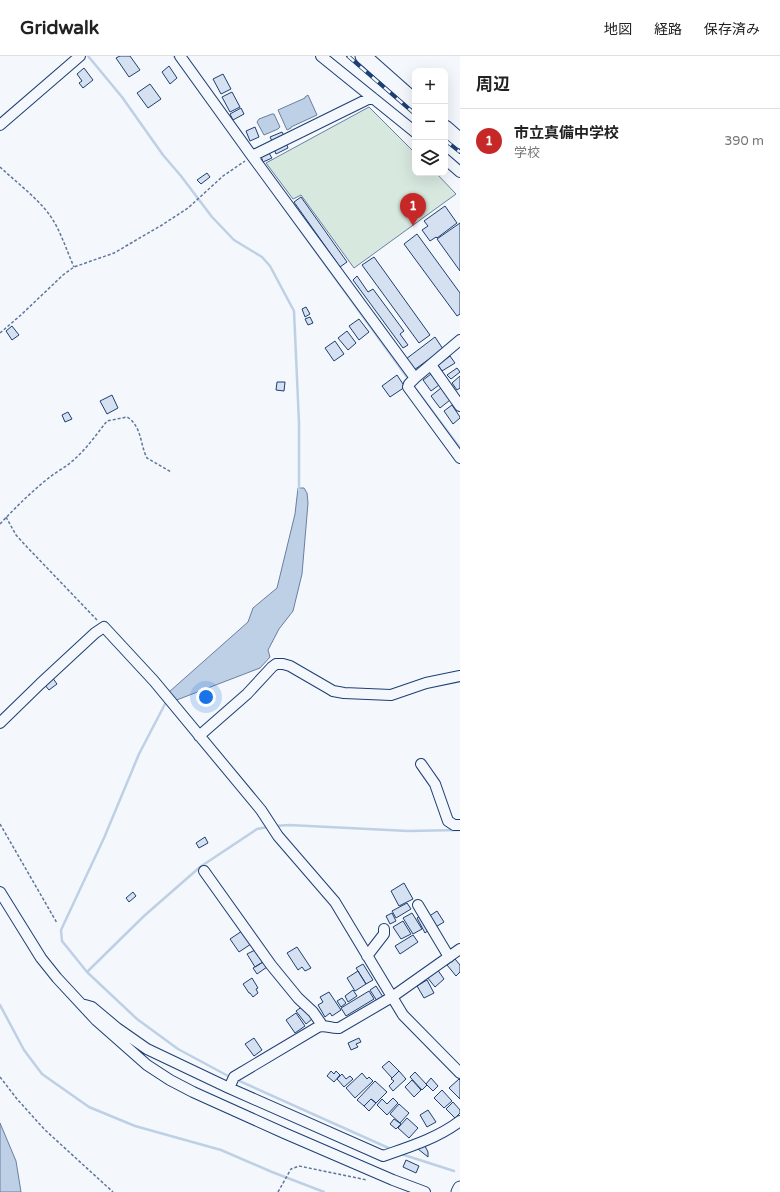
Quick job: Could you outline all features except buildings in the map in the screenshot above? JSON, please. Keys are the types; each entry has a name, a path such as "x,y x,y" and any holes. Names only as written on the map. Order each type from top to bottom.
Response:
{"highway":[{"path":"362,56 412,99"},
{"path":"448,131 460,141"}],"main road":[{"path":"458,1192 460,1188"}],"street":[{"path":"0,126 80,56"},
{"path":"180,56 249,158 411,374 413,381"},
{"path":"321,56 412,130"},
{"path":"249,158 372,97"},
{"path":"448,162 460,172"},
{"path":"460,340 433,368 413,381 408,388 460,458"},
{"path":"433,368 460,406"},
{"path":"0,723 95,633 104,627 174,704 270,821 272,828 278,836 335,902 403,1015 460,1073"},
{"path":"199,736 247,694 276,664 290,666 333,691 344,693 391,695 426,683 460,676"},
{"path":"421,764 435,784 448,821 454,825 460,825"},
{"path":"204,871 271,965 322,1025 339,1028 392,997 460,950"},
{"path":"0,892 41,958 57,978 96,1020 142,1060 170,1080 284,1133 393,1180 425,1192"},
{"path":"418,905 449,957"},
{"path":"367,956 384,934 384,929"},
{"path":"80,1003 92,1007 117,1028 147,1048 231,1083 383,1156 428,1139 452,1128 460,1121"},
{"path":"231,1083 322,1025"}],"path":[{"path":"0,333 63,275 74,267 114,253 188,208 223,176 249,158"},
{"path":"0,167 49,214 57,228 74,267"},
{"path":"0,524 19,504 50,476 70,463 90,443 107,421 127,417 131,419 140,434 147,458 171,472"},
{"path":"6,517 16,535 104,627"},
{"path":"0,824 57,923"},
{"path":"0,1077 17,1099 45,1130 113,1192"},
{"path":"278,1192 291,1169 299,1166 368,1180"}],"shaded area":[{"path":"369,107 412,150 412,176 439,176 456,194 354,268 301,195 293,199 266,163"}],"water":[{"path":"308,95 317,115 287,130 278,110 305,98"},
{"path":"274,114 280,127 264,135 257,122 259,119"},
{"path":"298,488 304,488 307,493 308,503 302,574 293,611 279,629 268,650 270,657 260,668 174,701 169,692 248,622 253,608 277,588 295,514"},
{"path":"0,1123 16,1161 21,1192 0,1192"}],"waterway":[{"path":"88,56 122,97 163,155 212,217 234,240 262,257 270,266 294,311 299,423 299,491"},
{"path":"174,56 208,103"},
{"path":"277,198 409,380"},
{"path":"412,384 460,448"},
{"path":"168,701 139,754 104,838 61,930 62,941 87,972 137,1019 178,1049 230,1077"},
{"path":"275,826 289,825 408,831 460,830"},
{"path":"87,972 144,916 200,867 257,829 268,827"},
{"path":"0,1005 24,1050 42,1074 89,1107 135,1126 221,1150 324,1192"},
{"path":"235,1079 393,1150"},
{"path":"401,1154 454,1171"}],"railway":[{"path":"348,56 412,111"},
{"path":"448,142 460,152"}],"place":[{"name":"市立真備中学校","path":"413,226"}]}
